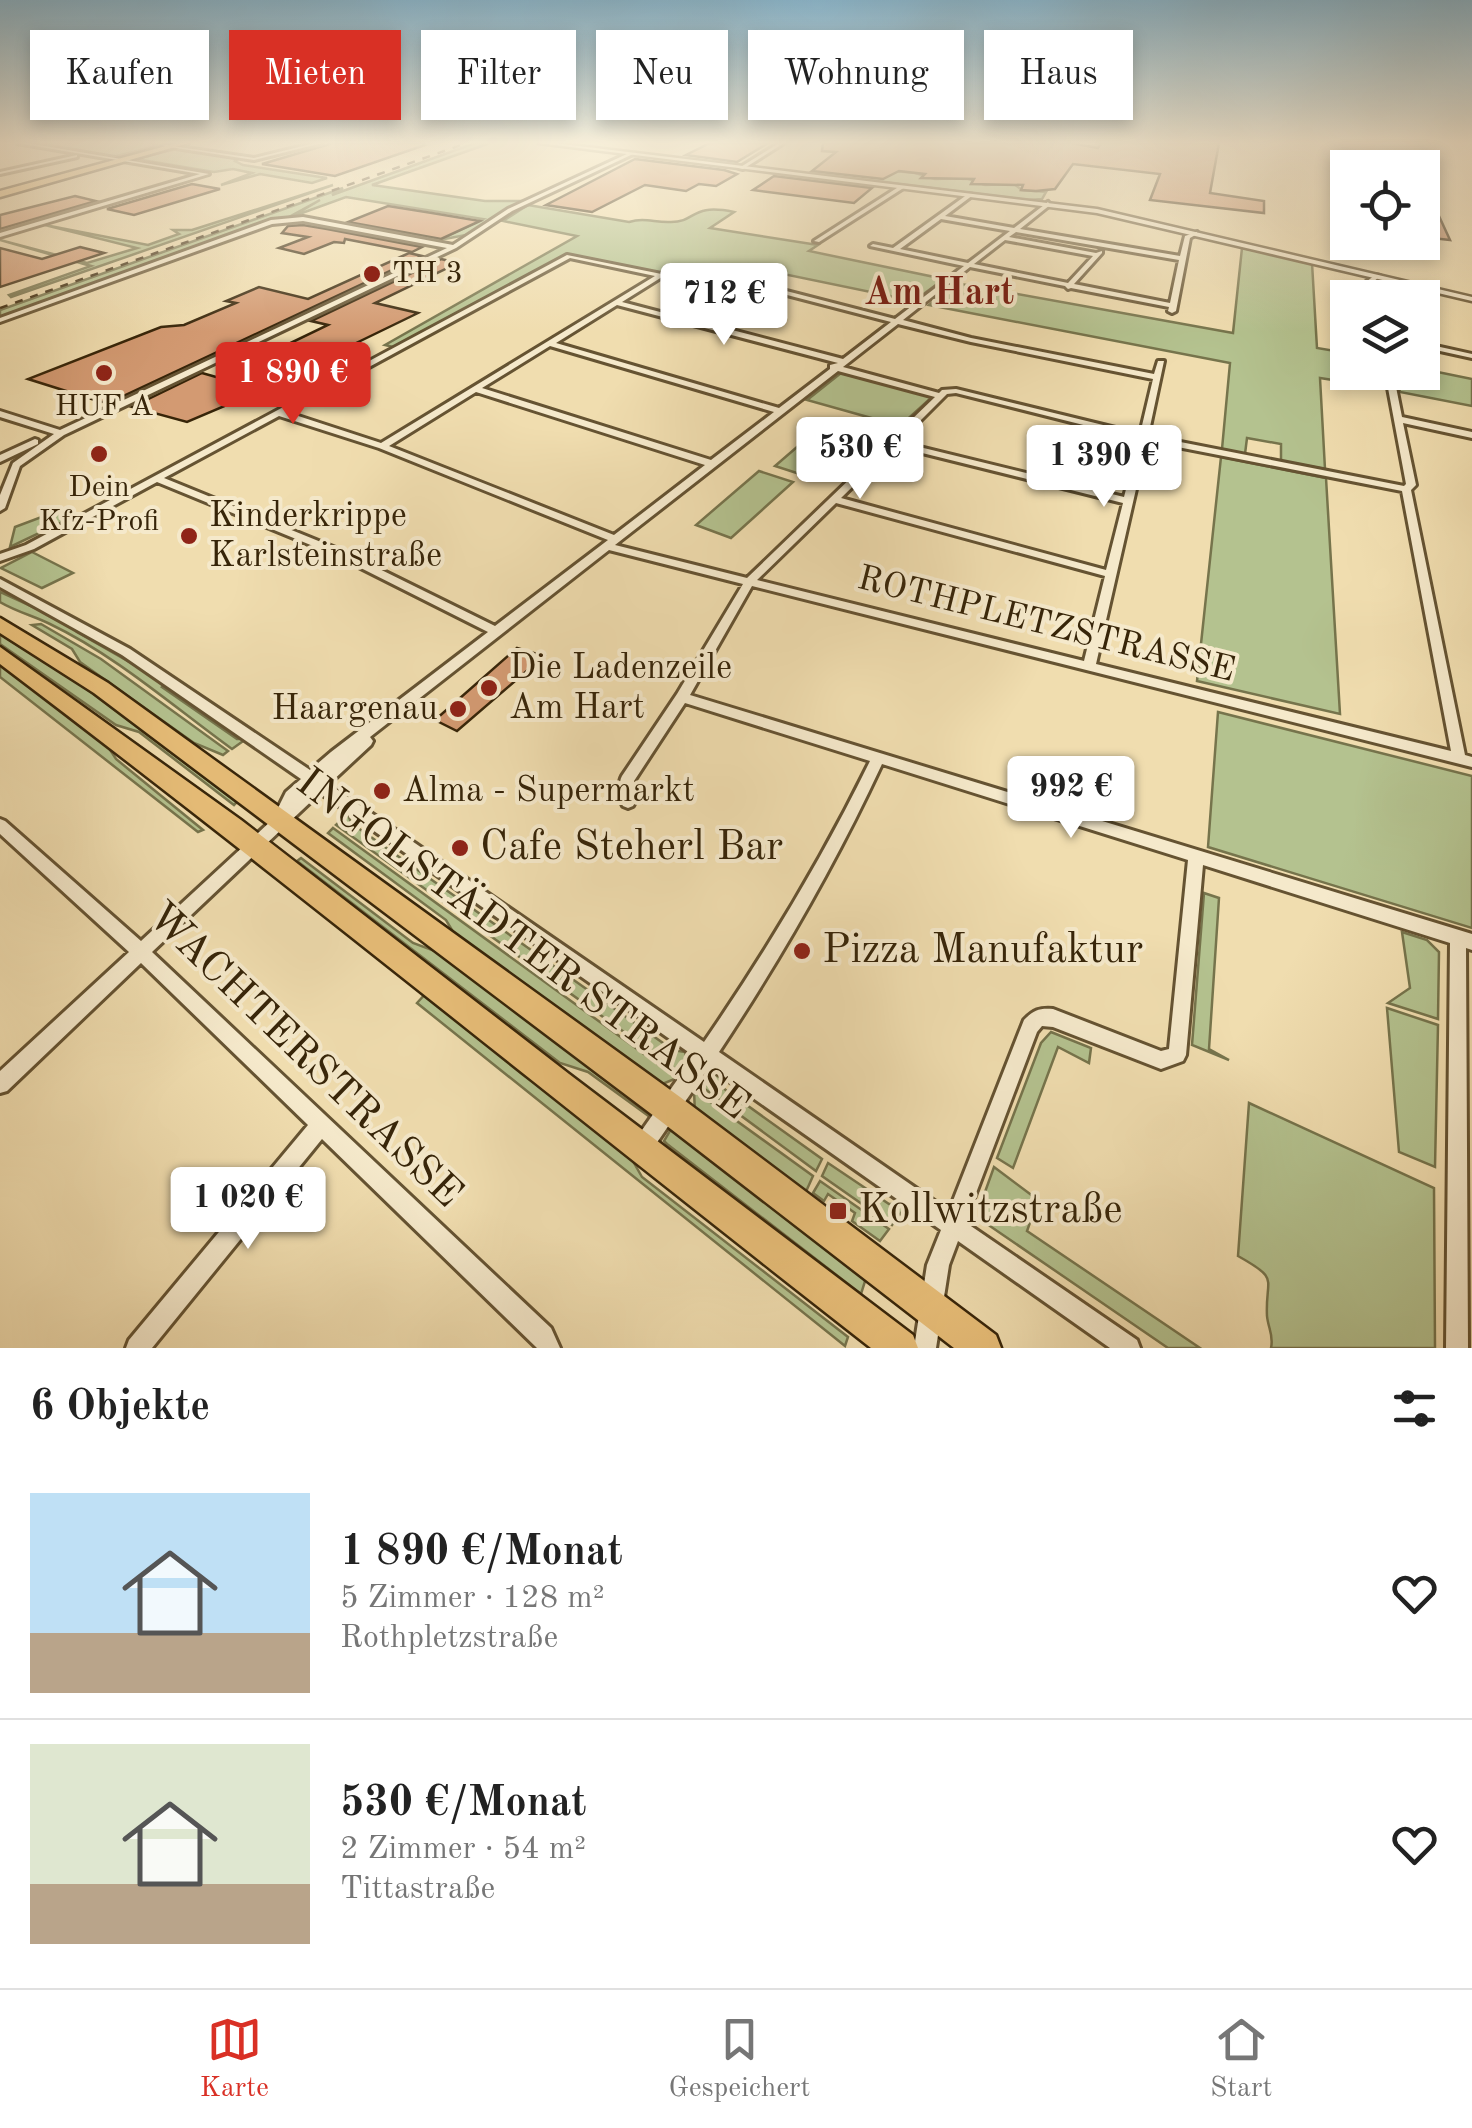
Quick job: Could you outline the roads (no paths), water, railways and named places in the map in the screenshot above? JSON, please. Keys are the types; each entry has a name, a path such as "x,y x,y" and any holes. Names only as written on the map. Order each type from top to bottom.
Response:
{"main road":[{"name":"INGOLSTÄDTER STRASSE","path":"0,624 101,688 670,1108 982,1348"},
{"path":"0,654 256,845 900,1348"}],"street":[{"path":"0,235 99,206"},
{"path":"0,459 454,247 519,206"},
{"path":"817,241 872,206"},
{"path":"894,250 956,206"},
{"path":"0,1084 142,954 383,722 837,364 1046,206"},
{"path":"1058,206 1195,233 1472,300"},
{"path":"941,217 1184,260"},
{"path":"0,320 270,222 302,219 454,247"},
{"path":"874,246 1173,309 1188,237 1195,233"},
{"path":"1004,238 1097,255"},
{"path":"1068,287 1106,245"},
{"path":"0,558 30,547 570,256 753,294"},
{"path":"382,446 661,274"},
{"path":"1372,280 1377,276"},
{"path":"705,324 763,287 1014,350 1157,377"},
{"path":"615,302 705,324 941,396"},
{"path":"548,343 778,410"},
{"path":"1440,350 1472,356"},
{"path":"1089,666 1161,363"},
{"path":"476,389 710,464"},
{"path":"1392,390 1410,485 1406,489"},
{"path":"628,802 627,780 682,697 749,582 941,396 956,391 1143,436 1406,489"},
{"name":"ROTHPLETZSTRASSE","path":"279,412 382,446 610,542 749,582 1466,760"},
{"path":"0,414 61,433"},
{"path":"1398,419 1472,435"},
{"path":"0,508 6,471 61,433"},
{"path":"892,443 1127,501"},
{"path":"157,479 321,545 497,632"},
{"path":"1406,489 1466,760"},
{"path":"834,499 1110,574"},
{"name":"INGOLSTÄDTER STRASSE","path":"0,582 126,652 1129,1348"},
{"path":"682,697 1465,939 1458,1348"},
{"path":"640,1148 706,1056 800,912 841,840 878,758"},
{"name":"WACHTERSTRASSE","path":"3,832 142,954 322,1124 544,1336 549,1348"},
{"path":"925,1348 938,1265 1030,1026 1039,1017 1053,1018 1161,1060 1177,1056 1196,856"},
{"path":"138,1348 322,1124"}],"railway":[{"path":"0,308 289,206"}],"place":[{"name":"TH 3","path":"372,274"},
{"name":"HUF A","path":"104,373"},
{"name":"Dein Kfz-Profi","path":"99,454"},
{"name":"Kinderkrippe Karlsteinstraße","path":"189,536"},
{"name":"Die Ladenzeile Am Hart","path":"489,688"},
{"name":"Haargenau","path":"458,709"},
{"name":"Alma - Supermarkt","path":"382,791"},
{"name":"Cafe Steherl Bar","path":"460,848"},
{"name":"Pizza Manufaktur","path":"802,951"},
{"name":"Kollwitzstraße","path":"838,1211"}],"district":[{"name":"Am Hart","path":"939,294"}]}
